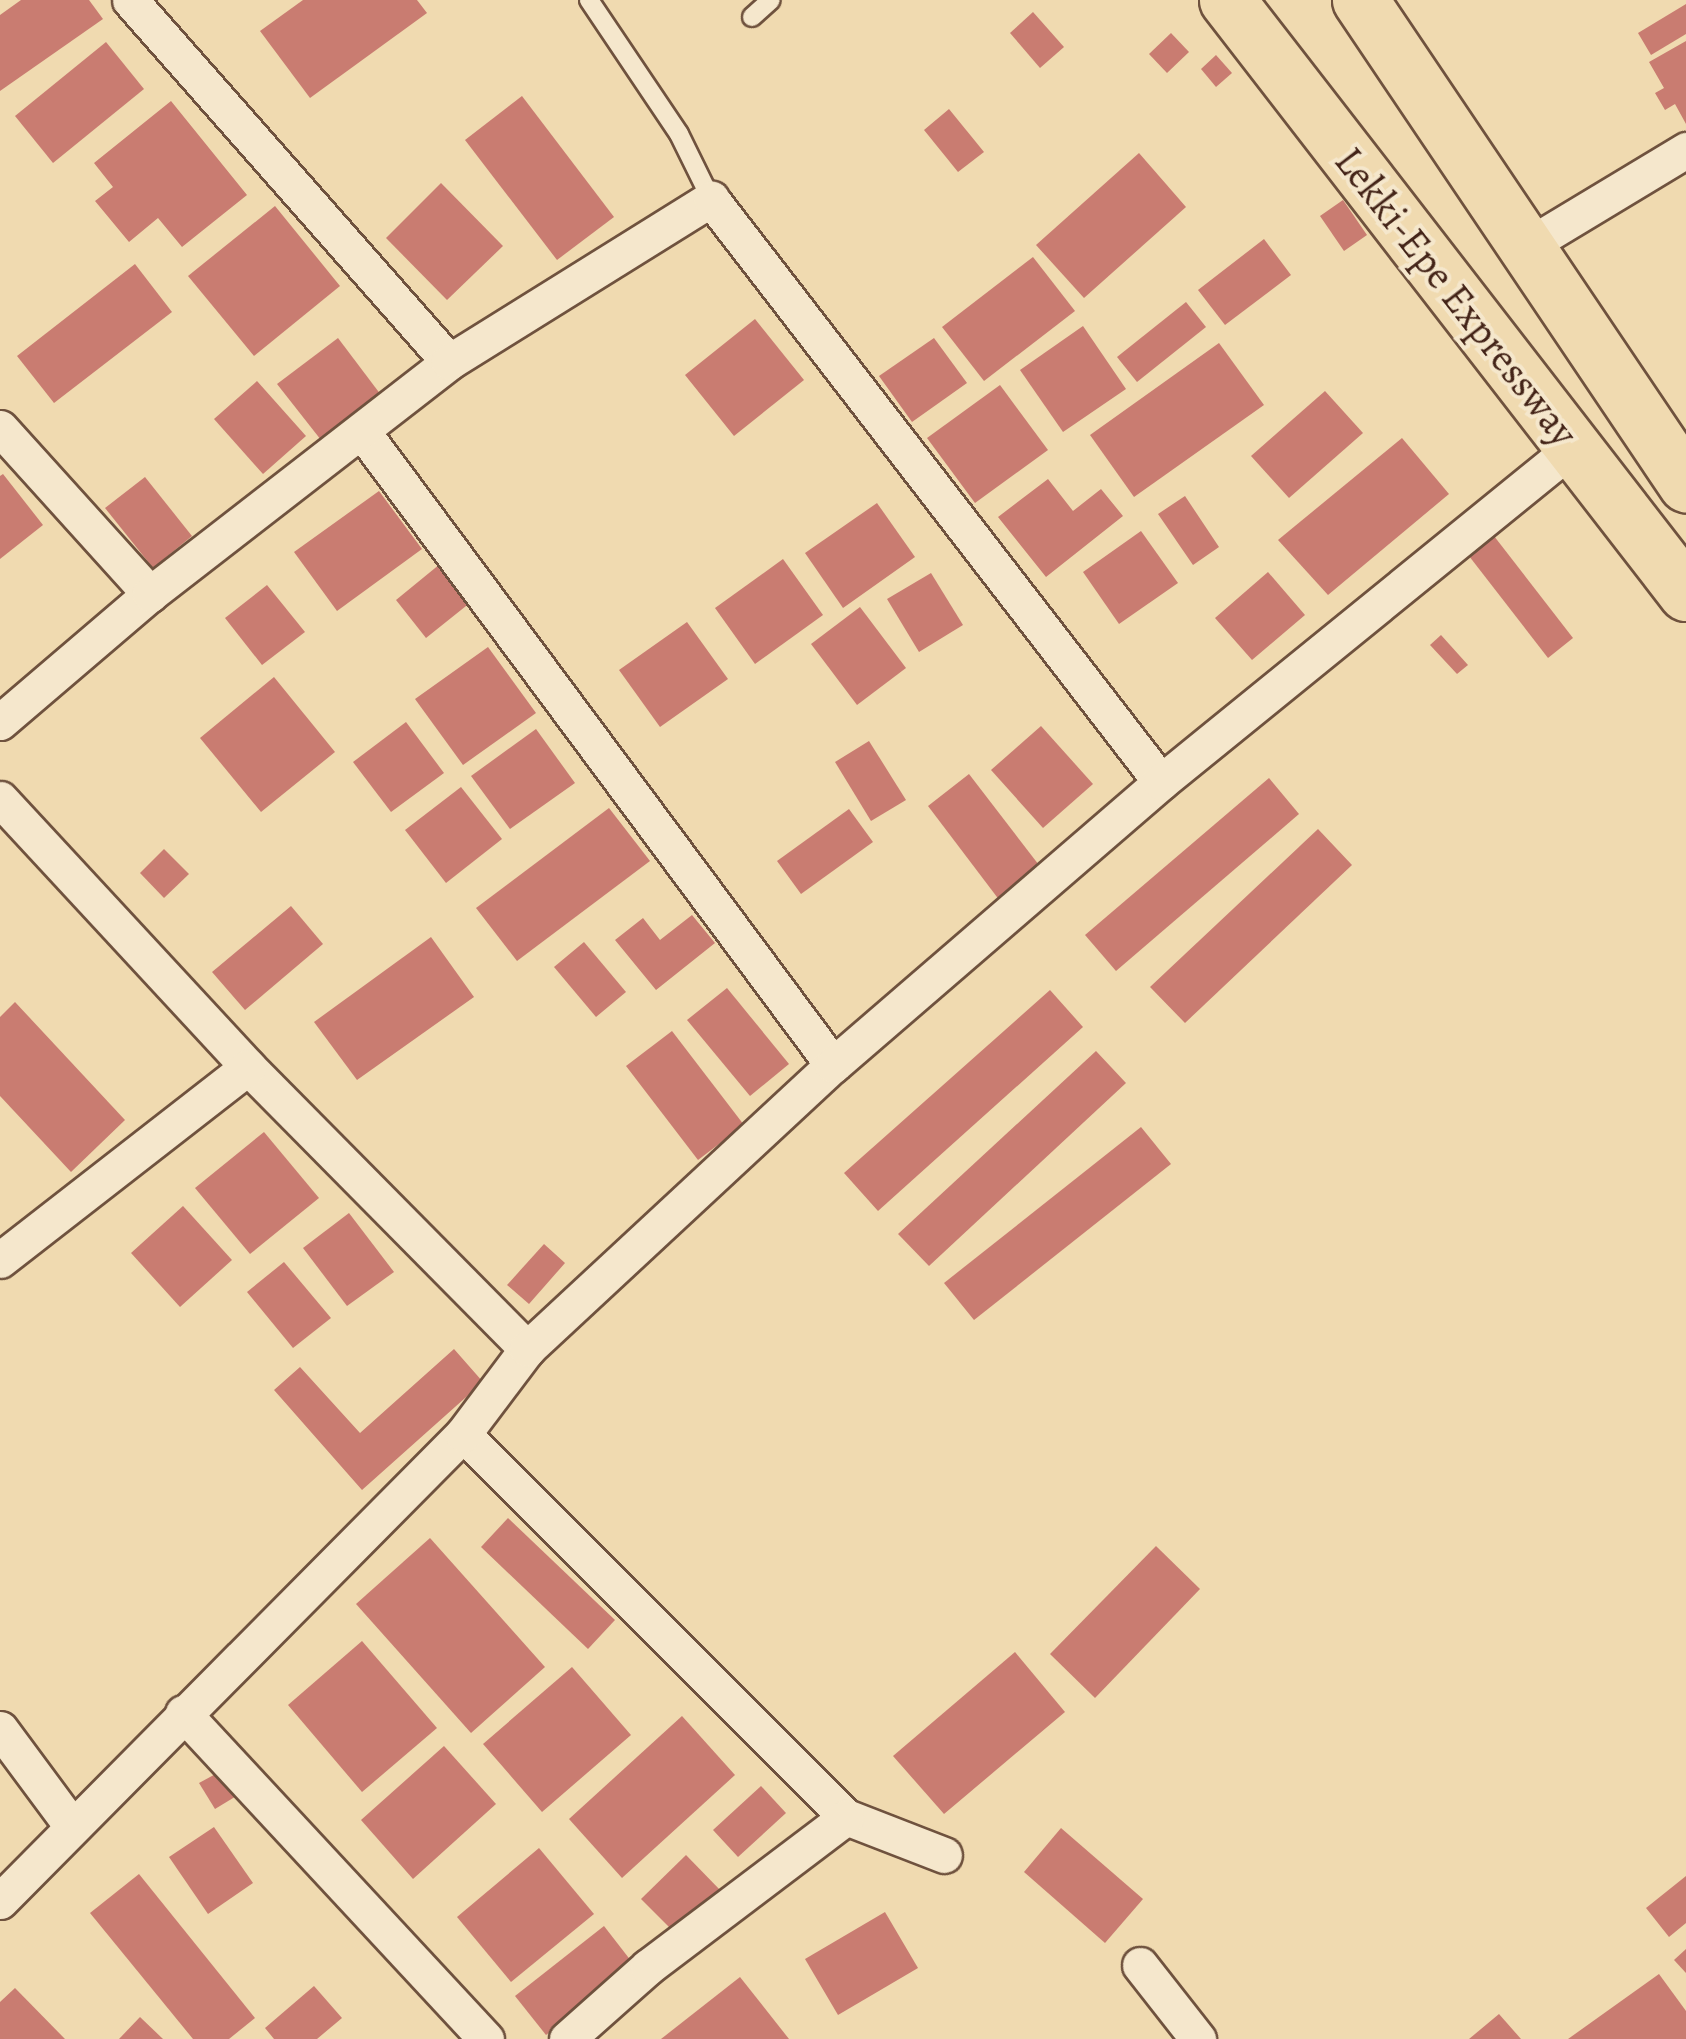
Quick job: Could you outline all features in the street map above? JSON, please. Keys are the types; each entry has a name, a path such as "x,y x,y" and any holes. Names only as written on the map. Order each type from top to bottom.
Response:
{"highway":[{"name":"Lekki-Epe Expressway","path":"1226,0 1686,593"},
{"name":"Lekki-Epe Expressway","path":"1360,0 1686,484"}],"street":[{"path":"130,0 448,362"},
{"path":"1526,246 1686,150"},
{"path":"0,722 150,594 364,434 448,362 711,199 1161,782"},
{"path":"1636,412 1686,438"},
{"path":"0,428 150,594"},
{"path":"364,434 833,1064"},
{"path":"0,1901 71,1824 463,1434 527,1350 833,1064 1161,782 1572,448"},
{"path":"0,799 248,1068 527,1350"},
{"path":"0,1260 248,1068"},
{"path":"463,1434 846,1818 944,1855"},
{"path":"183,1713 486,2039"},
{"path":"0,1729 71,1824"},
{"path":"567,2039 648,1967 846,1818"},
{"path":"1140,1965 1198,2039"}],"lane":[{"path":"589,0 679,134 711,199"},
{"path":"752,17 771,0"}],"building":[{"path":"21,0 89,0 103,19 0,91 0,15"},
{"path":"303,0 417,0 427,13 310,98 260,31"},
{"path":"1686,4 1686,34 1651,55 1638,33"},
{"path":"1033,12 1064,47 1040,68 1010,33"},
{"path":"1171,33 1189,52 1167,73 1149,54"},
{"path":"1686,41 1686,124 1675,104 1665,110 1655,93 1664,88 1649,62"},
{"path":"106,42 144,89 53,163 15,116"},
{"path":"1216,55 1232,73 1216,87 1201,69"},
{"path":"522,96 614,217 557,260 465,140"},
{"path":"171,101 247,195 182,247 158,218 129,242 95,201 113,187 94,163"},
{"path":"949,109 984,152 958,172 924,130"},
{"path":"1139,153 1186,207 1084,298 1036,245"},
{"path":"441,183 503,246 447,300 386,238"},
{"path":"1343,200 1367,235 1344,251 1320,216"},
{"path":"275,206 340,286 254,356 188,276"},
{"path":"1264,239 1291,275 1225,325 1198,290"},
{"path":"1033,257 1075,311 984,381 942,327"},
{"path":"135,264 172,312 54,403 17,356"},
{"path":"1186,302 1206,327 1137,382 1117,357"},
{"path":"755,319 804,380 734,436 685,375"},
{"path":"1083,326 1126,389 1063,432 1020,370"},
{"path":"338,338 381,395 321,440 277,384"},
{"path":"934,338 967,383 912,422 879,376"},
{"path":"1219,343 1264,405 1134,497 1090,435"},
{"path":"257,381 306,436 263,474 214,419"},
{"path":"1000,385 1048,450 975,503 927,438"},
{"path":"1325,391 1363,433 1289,498 1251,456"},
{"path":"1402,438 1449,494 1328,595 1278,540"},
{"path":"3,474 43,525 0,559 0,476"},
{"path":"145,477 192,536 153,568 105,508"},
{"path":"1048,479 1073,511 1101,489 1123,516 1046,577 998,517"},
{"path":"379,491 422,549 337,611 294,552"},
{"path":"1185,496 1219,547 1193,565 1158,514"},
{"path":"877,503 915,557 843,608 805,553"},
{"path":"1141,531 1178,583 1119,624 1083,572"},
{"path":"1494,536 1573,638 1548,658 1469,556"},
{"path":"783,559 823,615 755,664 715,608"},
{"path":"440,564 471,602 426,638 396,600"},
{"path":"1268,572 1305,615 1252,660 1215,618"},
{"path":"931,573 963,625 919,652 887,599"},
{"path":"267,585 305,632 262,665 225,618"},
{"path":"860,607 906,668 857,705 811,644"},
{"path":"687,622 728,679 660,727 619,670"},
{"path":"1441,635 1468,665 1457,674 1430,645"},
{"path":"488,647 536,713 463,765 415,699"},
{"path":"274,677 335,752 261,812 200,738"},
{"path":"406,722 444,773 391,812 353,762"},
{"path":"1041,726 1093,784 1043,828 991,770"},
{"path":"536,729 575,783 510,829 471,776"},
{"path":"869,741 906,800 871,821 835,762"},
{"path":"969,774 1042,869 1000,901 928,806"},
{"path":"1269,778 1299,814 1116,971 1085,935"},
{"path":"461,787 502,839 446,883 405,830"},
{"path":"609,808 650,861 517,961 476,908"},
{"path":"849,809 873,842 801,894 777,861"},
{"path":"1318,829 1352,865 1185,1023 1150,987"},
{"path":"164,849 189,874 164,898 140,873"},
{"path":"291,906 323,944 245,1010 212,972"},
{"path":"692,915 715,943 656,990 615,940 643,918 660,940"},
{"path":"431,937 474,997 357,1080 314,1022"},
{"path":"584,942 626,992 596,1017 554,967"},
{"path":"727,988 789,1064 750,1096 687,1020"},
{"path":"1050,990 1083,1027 878,1211 844,1173"},
{"path":"15,1002 125,1120 71,1172 0,1096 0,1017"},
{"path":"672,1031 744,1125 698,1160 626,1066"},
{"path":"1096,1051 1126,1083 929,1266 898,1234"},
{"path":"1141,1127 1171,1164 974,1320 944,1283"},
{"path":"264,1132 319,1198 250,1254 195,1188"},
{"path":"183,1206 232,1260 180,1307 131,1253"},
{"path":"349,1213 394,1272 347,1306 303,1248"},
{"path":"544,1244 565,1263 529,1304 507,1285"},
{"path":"284,1262 331,1318 293,1348 247,1292"},
{"path":"454,1349 483,1382 362,1490 274,1390 300,1367 360,1433"},
{"path":"508,1518 615,1620 588,1649 481,1547"},
{"path":"430,1538 545,1667 471,1733 356,1604"},
{"path":"1156,1546 1200,1589 1095,1698 1050,1654"},
{"path":"362,1641 437,1728 362,1792 288,1705"},
{"path":"1015,1652 1065,1712 944,1814 893,1756"},
{"path":"572,1667 631,1735 542,1812 483,1744"},
{"path":"682,1716 735,1775 622,1878 569,1819"},
{"path":"444,1746 496,1804 413,1879 361,1820"},
{"path":"223,1770 238,1795 215,1809 199,1783"},
{"path":"761,1786 786,1813 738,1857 713,1830"},
{"path":"214,1827 253,1883 208,1914 169,1857"},
{"path":"1061,1828 1143,1899 1105,1943 1024,1872"},
{"path":"539,1848 594,1914 511,1982 457,1917"},
{"path":"686,1855 722,1892 678,1936 641,1899"},
{"path":"139,1874 255,2018 229,2039 193,2039 90,1913"},
{"path":"1686,1876 1686,1923 1669,1937 1646,1908"},
{"path":"885,1912 918,1968 838,2015 805,1959"},
{"path":"604,1926 635,1966 546,2035 515,1996"},
{"path":"1686,1949 1686,1973 1674,1960"},
{"path":"1659,1974 1686,2011 1686,2039 1568,2039"},
{"path":"740,1977 789,2039 661,2039"},
{"path":"314,1986 342,2018 317,2039 274,2039 265,2028"},
{"path":"15,1988 65,2039 0,2039 0,2002"},
{"path":"1499,2014 1521,2039 1469,2039"},
{"path":"140,2017 163,2039 119,2039"}]}
